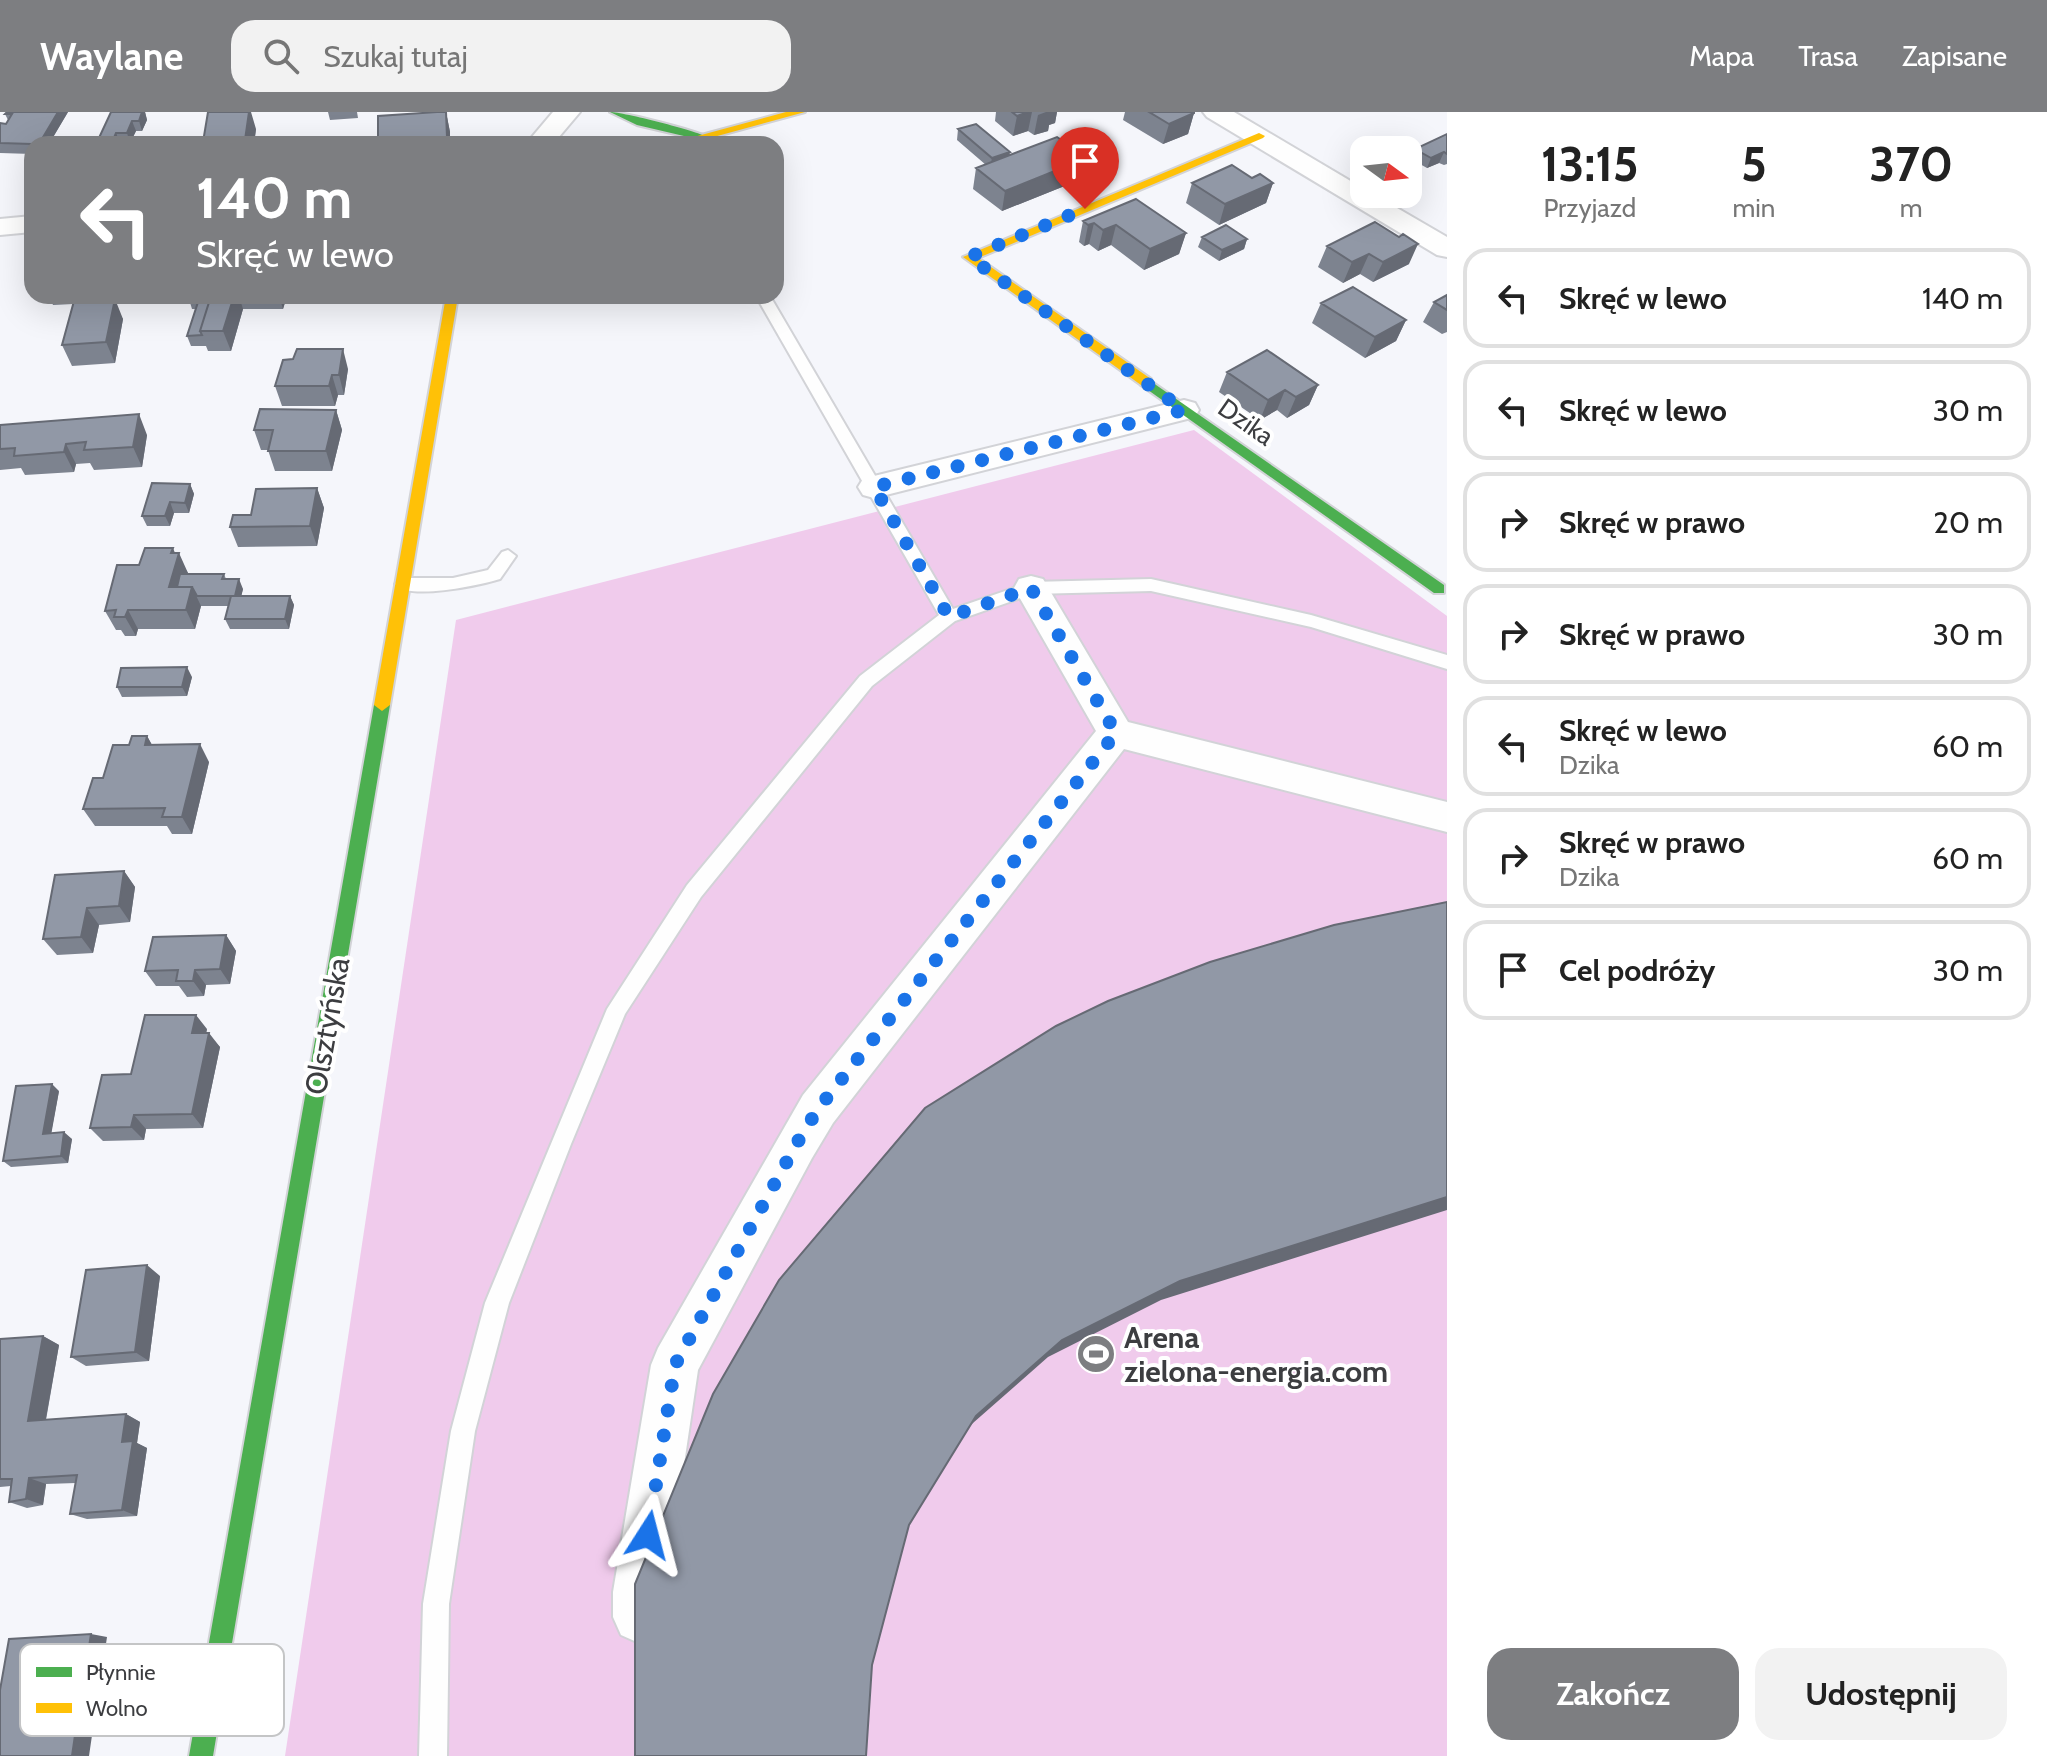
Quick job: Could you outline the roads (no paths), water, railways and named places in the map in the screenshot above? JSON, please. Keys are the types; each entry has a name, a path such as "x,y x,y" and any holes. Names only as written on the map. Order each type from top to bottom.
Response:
{"street":[{"path":"546,136 567,112"},
{"path":"616,112 641,123 697,136"},
{"path":"705,136 799,112"},
{"path":"1216,112 1447,249"},
{"name":"Dzika","path":"1259,136 969,257 1439,589"},
{"path":"0,227 24,225"},
{"name":"Olsztyńska","path":"220,1644 451,304"},
{"path":"874,487 1184,410"},
{"path":"1031,588 1116,733 1447,817"},
{"path":"639,1651 639,1592 675,1365 818,1109 1116,733"},
{"path":"639,1592 707,1423"},
{"name":"Olsztyńska","path":"201,1756 204,1736"}],"lane":[{"path":"768,304 949,617"},
{"path":"403,584 453,584 494,575 508,556"},
{"path":"433,1756 436,1604 463,1431 497,1303 617,1009 694,891 866,681 949,617 1031,588 1151,585 1311,621 1447,662"}],"place":[{"name":"Arena zielona-energia.com","path":"1096,1354"}]}
